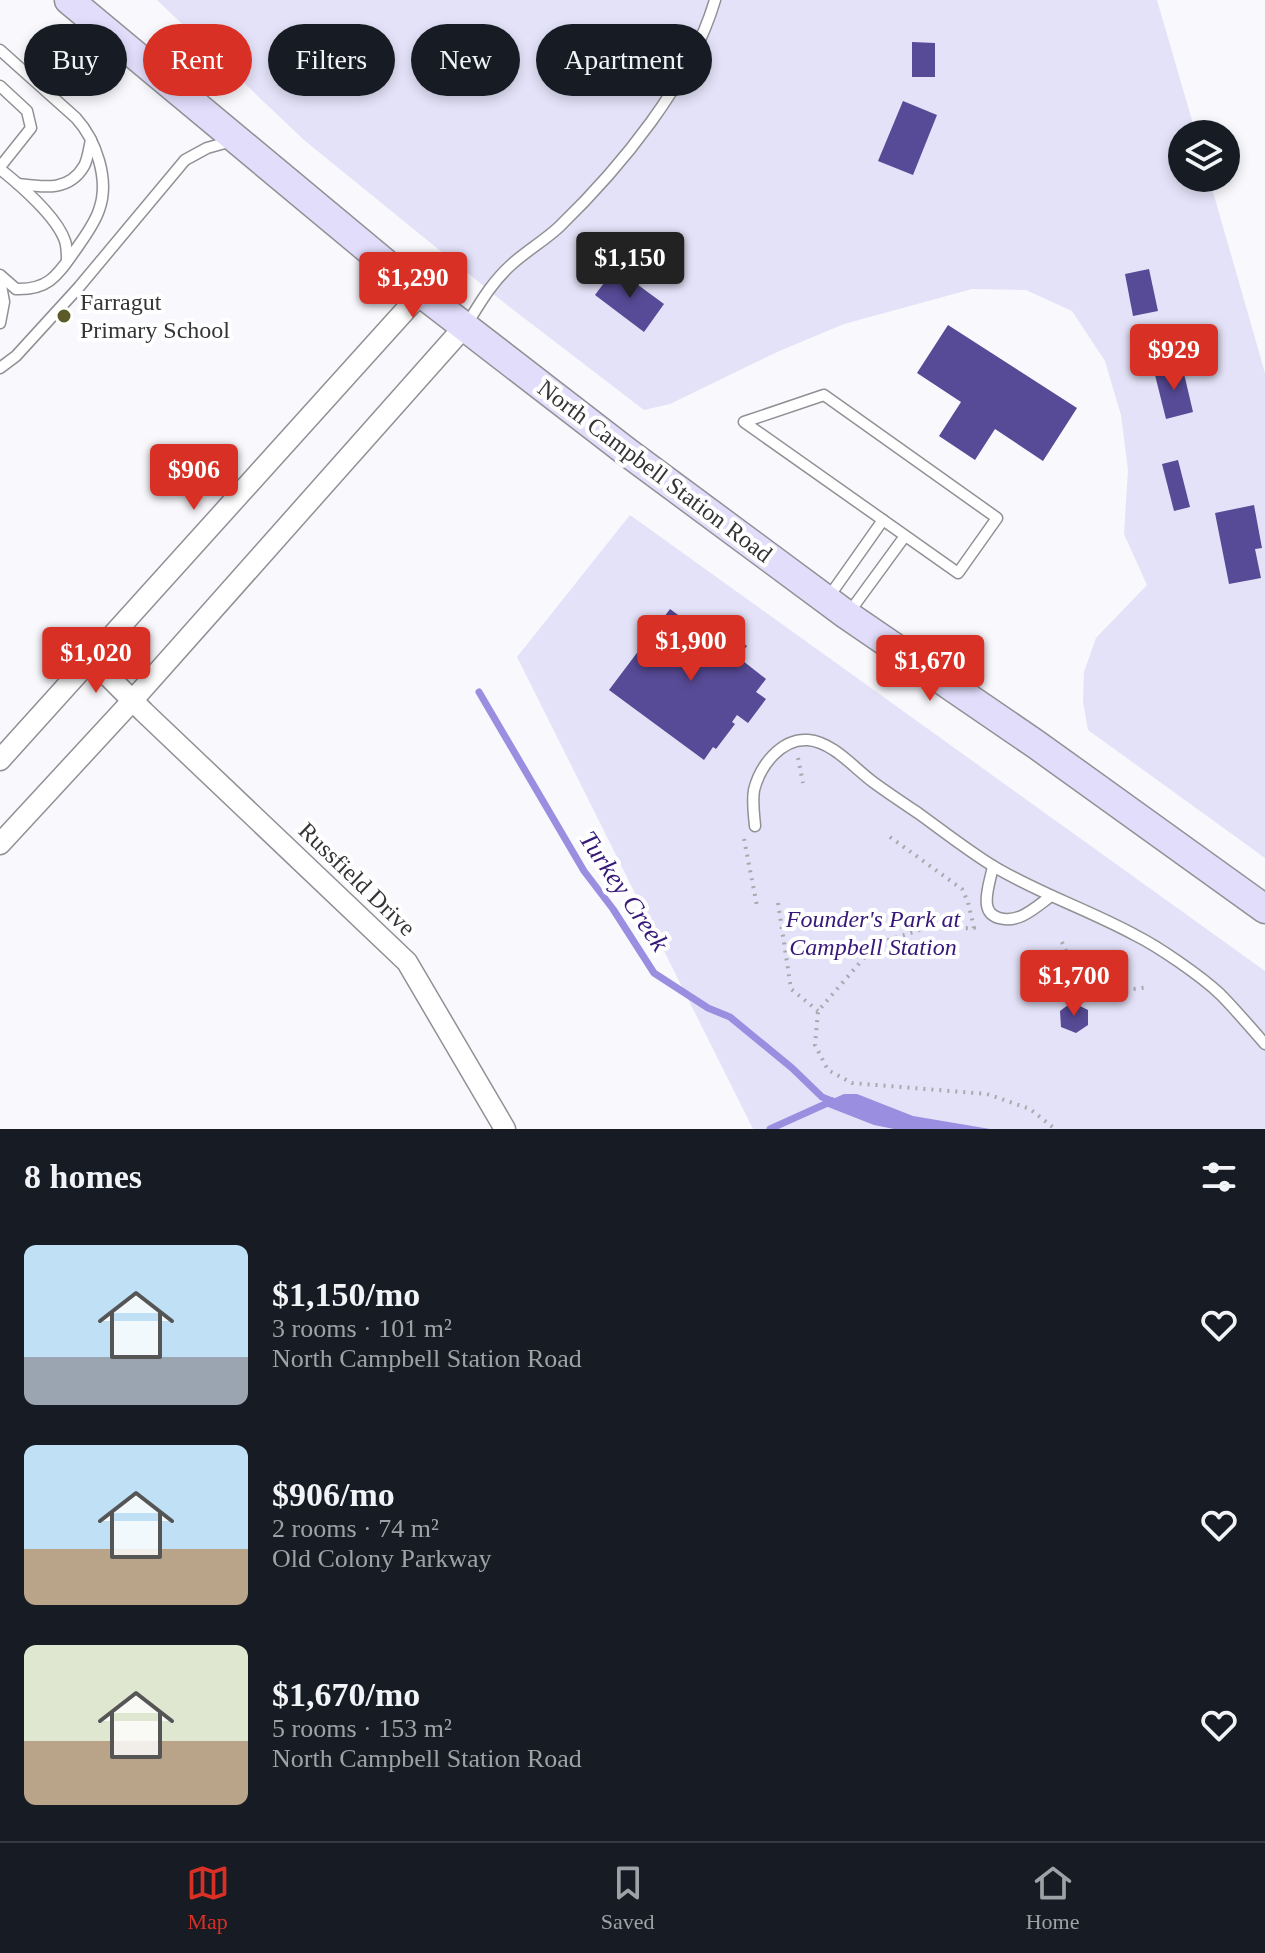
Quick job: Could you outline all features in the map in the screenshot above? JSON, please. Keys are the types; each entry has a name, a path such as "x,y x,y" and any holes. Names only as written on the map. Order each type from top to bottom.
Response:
{"main road":[{"name":"North Campbell Station Road","path":"69,0 421,293 627,452 837,607 1037,745 1265,909"}],"street":[{"path":"0,760 421,293"},
{"path":"0,844 132,701 464,327"},
{"name":"Russfield Drive","path":"91,659 407,962 505,1129"}],"lane":[{"path":"464,327 492,285 512,264 546,240 593,194 657,113 692,59 708,25 715,0"},
{"path":"0,50 86,129 96,151 102,180 100,208 88,232 58,275 33,290 16,289 0,278"},
{"path":"0,86 27,111 31,128 0,168 57,225 65,241 67,263"},
{"path":"18,184 46,188 74,178 85,165 91,140"},
{"path":"0,368 16,356 79,287 185,160 207,148 236,140"},
{"path":"0,278 4,302 0,323"},
{"path":"824,395 997,518 958,573 905,536 744,422 824,395"},
{"path":"837,607 883,520"},
{"path":"837,607 905,536"},
{"path":"755,826 754,788 768,761 785,744 795,740 820,742 993,866 1137,935 1180,964 1218,992 1265,1044"},
{"path":"993,866 987,898 992,915 1004,919 1023,916 1051,896"}],"path":[{"path":"742,828 757,906"},
{"path":"890,837 962,889 974,928 923,929 876,944 818,1011 815,1045 828,1070 852,1083 987,1094 1030,1109 1055,1129"},
{"path":"778,903 791,989 818,1011"},
{"path":"1062,942 1086,995"},
{"path":"1086,995 1149,987"},
{"path":"1080,1006 1086,995"}],"green space":[{"path":"157,0 1157,0 1192,120 1168,120 1168,192 1213,192 1265,373 1265,858 1088,730 1083,701 1084,672 1096,638 1147,585 1124,534 1128,470 1121,415 1105,361 1072,311 1026,290 972,289 844,324 777,352 670,404 644,410 507,305 304,140 252,90 252,24 182,24"},
{"name":"Founder's Park at Campbell Station","path":"630,515 1265,971 1265,1129 753,1129 517,657"}],"shaded area":[{"path":"844,1094 857,1094 913,1116 990,1129 894,1129 874,1125 828,1107 826,1102"}],"building":[{"path":"912,42 935,43 935,77 912,77"},
{"path":"903,101 937,115 913,175 878,161"},
{"path":"615,268 664,304 644,332 595,295"},
{"path":"1149,269 1158,311 1133,316 1125,274"},
{"path":"948,325 1077,408 1043,461 995,429 975,460 939,436 961,402 917,373"},
{"path":"1182,365 1193,412 1166,419 1154,371"},
{"path":"1178,460 1190,507 1174,511 1162,464"},
{"path":"1254,505 1262,548 1255,549 1261,578 1229,584 1215,513"},
{"path":"670,609 697,629 707,616 747,646 738,657 766,679 756,692 766,699 748,723 737,715 732,722 735,724 704,760 609,690"},
{"path":"1072,1002 1088,1010 1088,1025 1076,1033 1061,1027 1060,1011"}],"waterway":[{"name":"Turkey Creek","path":"479,692 584,871 613,909 654,973 708,1008 730,1017 822,1097 837,1103"},
{"path":"770,1129 832,1101"}],"place":[{"name":"Farragut Primary School","path":"64,316"}]}
